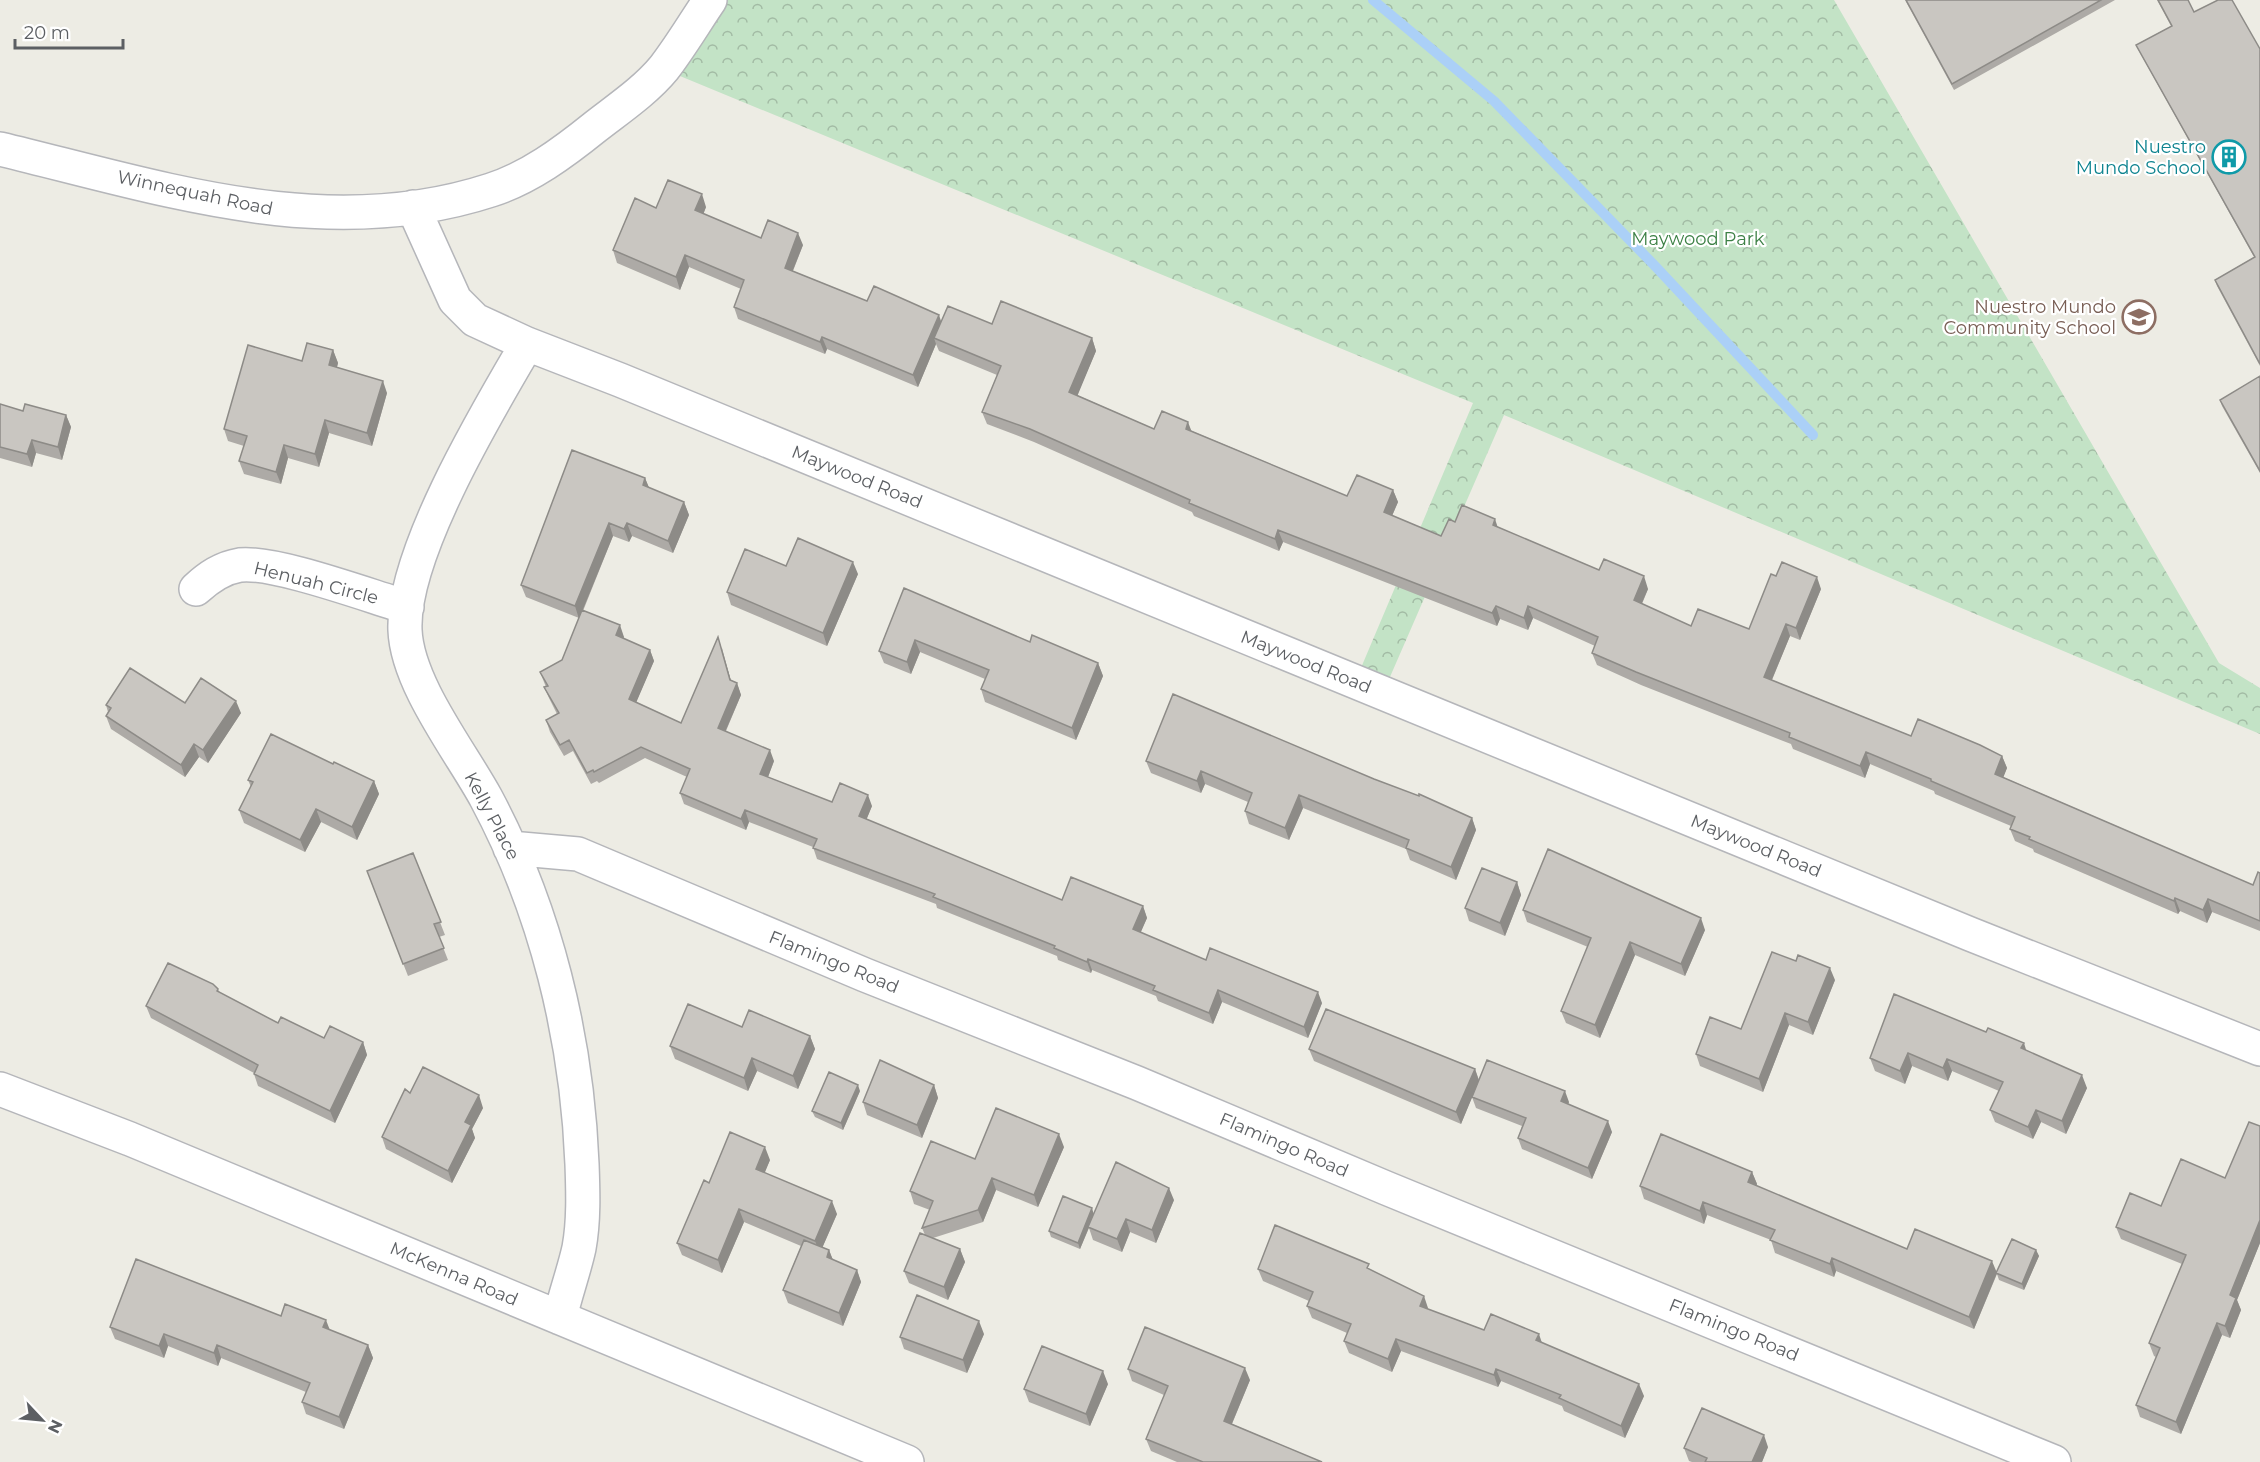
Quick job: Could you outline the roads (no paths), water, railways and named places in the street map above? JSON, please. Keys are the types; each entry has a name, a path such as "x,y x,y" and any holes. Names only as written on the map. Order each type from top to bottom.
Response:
{"street":[{"name":"Winnequah Road","path":"0,149 225,202 282,211 360,214 395,212 492,190 567,150 640,91 663,69 710,0"},
{"name":"Maywood Road","path":"413,207 455,300 475,320 527,344 620,380 1970,934 2260,1049"},
{"name":"Kelly Place","path":"527,344 495,398 432,523 407,607 405,631 409,653 422,687 486,798 510,848 552,960 575,1087 581,1134 583,1191 579,1247 560,1318"},
{"name":"Henuah Circle","path":"196,589 209,577 227,568 260,566 407,607"},
{"name":"Flamingo Road","path":"510,848 578,854 865,975 1137,1083 2054,1462"},
{"name":"McKenna Road","path":"0,1089 130,1139 908,1462"}],"waterway":[{"path":"1373,0 1494,101 1656,267 1813,435"}],"place":[{"name":"Nuestro Mundo School","path":"2229,157"},
{"name":"Nuestro Mundo Community School","path":"2139,317"}],"park label":[{"name":"Maywood Park","path":"1698,239"}]}
